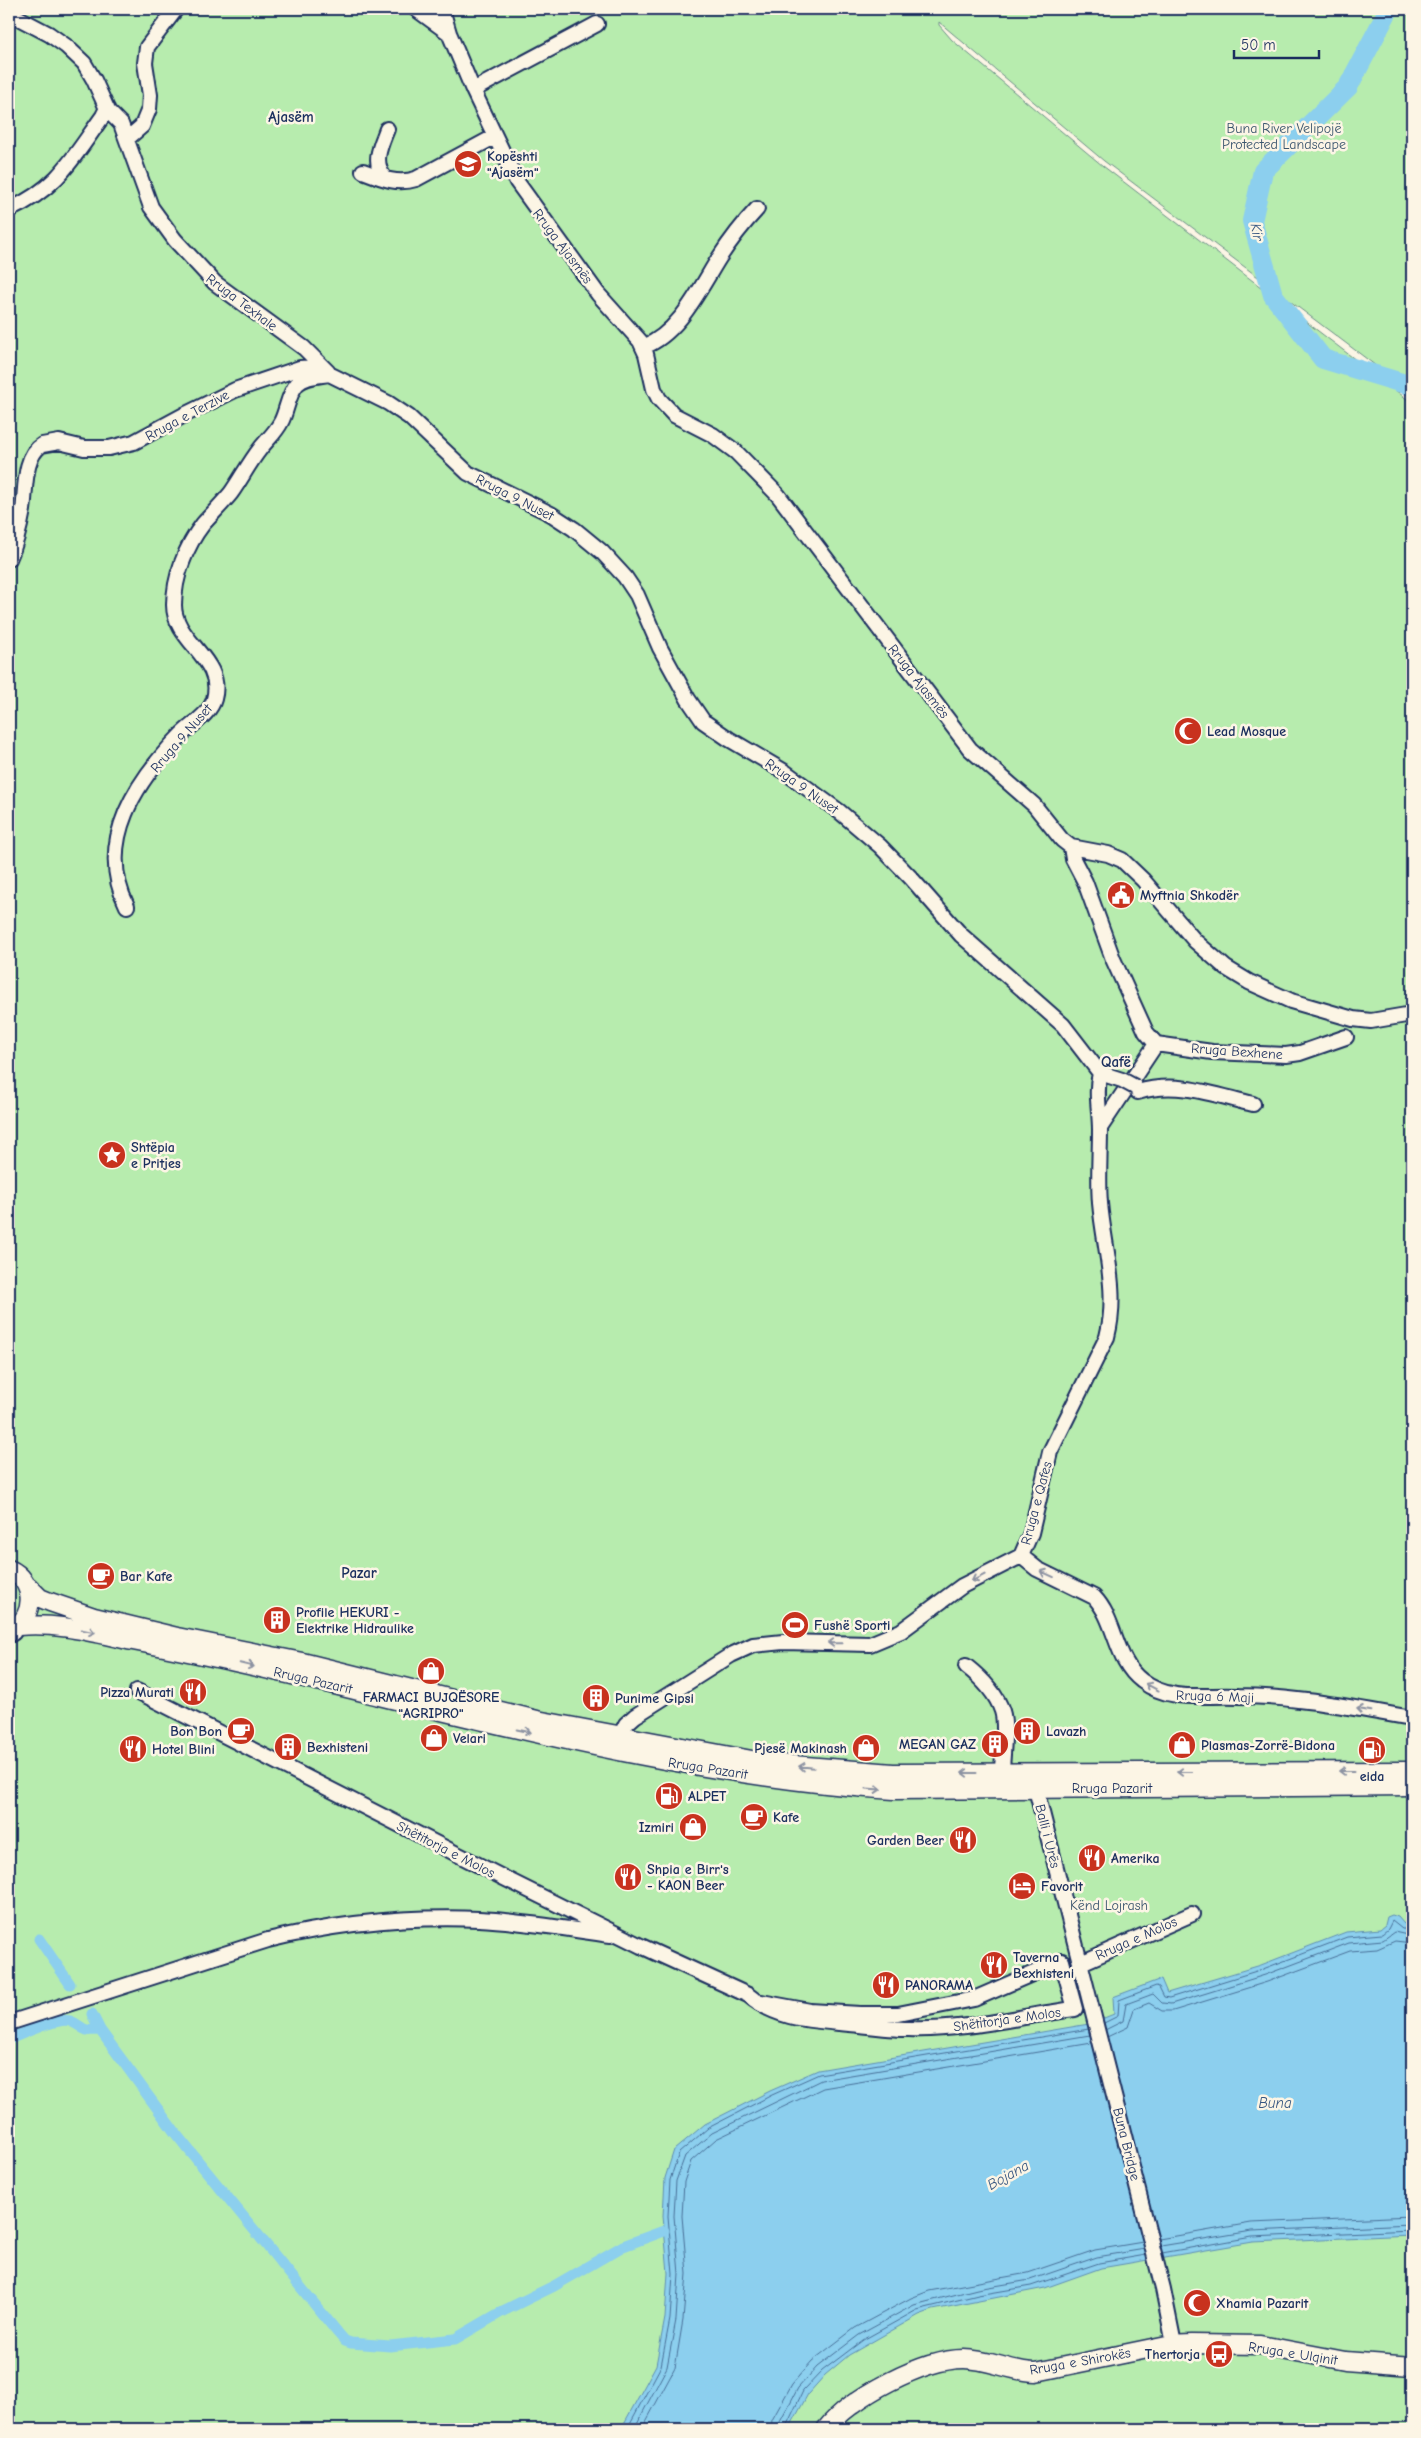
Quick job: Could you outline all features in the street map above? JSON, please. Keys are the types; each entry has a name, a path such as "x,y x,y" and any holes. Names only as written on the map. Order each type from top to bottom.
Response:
{"main road":[{"name":"Rruga Pazarit","path":"9,1569 21,1576 40,1598 94,1617 177,1637 309,1663 528,1718 736,1758 844,1771 894,1773 1412,1771"},
{"path":"12,1629 27,1615 31,1600 28,1586"},
{"name":"Rruga Pazarit","path":"12,1629 55,1625 200,1654 472,1720 710,1770 824,1785 894,1790 1412,1786"},
{"name":"Rruga e Ulqinit","path":"1174,2344 1260,2344 1345,2361 1412,2366"},
{"name":"Rruga e Shirokës","path":"826,2429 847,2408 903,2377 948,2361 972,2360 1014,2370 1036,2372 1174,2344"}],"street":[{"path":"127,139 142,126 149,109 150,95 145,63 147,48 176,9"},
{"path":"416,9 449,33"},
{"name":"Rruga Ajasmës","path":"442,9 449,33 494,137 527,198 598,294 634,333 644,347 654,389 666,408 674,415 713,435 729,446 773,490 815,542 970,749 982,762 1030,801 1062,840 1071,847 1073,859 1085,882 1113,959 1146,1032 1156,1044"},
{"name":"Rruga Texhale","path":"9,13 49,34 66,46 84,63 107,108 121,124 145,196 157,218 175,240 215,283 309,352 330,374"},
{"path":"474,90 597,24"},
{"path":"9,210 37,196 58,178 107,108"},
{"path":"384,178 377,164 379,151 387,129"},
{"path":"363,171 393,182 405,183 494,137"},
{"path":"644,347 652,344 689,308 719,258 757,210"},
{"name":"Rruga e Terzive","path":"9,559 21,519 25,485 32,456 42,444 59,442 84,448 109,448 134,442 235,390 274,376 300,368 315,367 330,374"},
{"name":"Rruga 9 Nuset","path":"127,906 120,892 115,873 116,843 121,823 130,804 155,766 180,736 209,709 214,699 214,681 209,665 200,650 182,630 175,614 176,587 184,560 202,525 232,492 250,463 281,422 297,384 307,378 330,374 400,411 468,473 551,514 574,529 602,552 625,577 637,595 660,648 688,699 704,721 729,739 785,772 840,812 880,846 911,878 960,935 1054,1016 1100,1073"},
{"path":"1071,847 1108,854 1122,860 1206,951 1237,976 1264,990 1291,1001 1353,1019 1371,1021 1412,1014"},
{"name":"Rruga Bexhene","path":"1156,1044 1212,1052 1286,1055 1300,1053 1346,1037"},
{"path":"1100,1128 1156,1044"},
{"path":"1100,1073 1122,1080 1137,1089 1177,1086 1253,1104"},
{"name":"Rruga e Qafes","path":"620,1736 626,1724 635,1716 742,1650 763,1643 870,1644 878,1642 901,1631 962,1586 1021,1556 1031,1533 1050,1452 1107,1337 1110,1324 1112,1287 1100,1204 1100,1128 1097,1107 1100,1073"},
{"name":"Rruga 6 Maji","path":"1021,1556 1037,1569 1094,1596 1100,1603 1111,1625 1124,1662 1141,1681 1157,1690 1174,1695 1238,1696 1306,1701 1412,1718"},
{"path":"966,1666 986,1685 1003,1712 1002,1773"},
{"name":"Shëtitorja e Molos","path":"137,1691 621,1936 748,1994 756,2002 781,2015 802,2019 910,2030 971,2025 1075,2009 1062,1961 974,1999 898,2014 810,2011 756,2002"},
{"name":"Balli i Urës","path":"1036,1789 1090,1999"},
{"name":"Rruga e Molos","path":"1081,1963 1192,1914"},
{"path":"9,2023 268,1940 307,1930 360,1922 414,1918 480,1919 621,1936"},
{"name":"Buna Bridge","path":"1090,1999 1164,2289 1174,2344"},
{"path":"838,2429 845,2421 847,2408"}],"green space":[{"path":"9,9 1412,9 1412,393 1104,161 939,22 939,25 952,40 1103,166 1412,403 1412,2429 9,2429"}],"water":[{"name":"Buna","path":"1392,1915 1398,1917 1404,1924 1412,1924 1412,2235 1253,2242 1101,2268 1045,2288 933,2310 919,2315 849,2355 825,2375 808,2394 789,2429 621,2429 656,2365 665,2318 668,2273 663,2216 665,2178 674,2150 705,2124 770,2091 818,2070 1089,2024 1114,2014 1113,1997 1161,1979 1167,1993 1261,1965 1346,1932 1380,1929 1385,1925 1387,1917"}],"waterway":[{"name":"Kir","path":"1389,9 1348,87 1263,171 1252,221 1273,295 1323,359 1412,386"},
{"path":"39,1939 70,1984"},
{"path":"92,2014 100,2030"},
{"path":"9,2039 64,2020 75,2023 85,2029 100,2030 176,2134 338,2333 345,2341 351,2343 390,2346 455,2339 503,2311 554,2286 623,2246 664,2231"}],"place":[{"name":"Kopështi \"Ajasëm\"","path":"468,164"},
{"name":"Lead Mosque","path":"1188,731"},
{"name":"Myftnia Shkodër","path":"1121,895"},
{"name":"Shtëpia e Pritjes","path":"112,1155"},
{"name":"Bar Kafe","path":"101,1576"},
{"name":"Profile HEKURI - Elektrike Hidraulike","path":"277,1620"},
{"name":"Fushë Sporti","path":"795,1625"},
{"name":"FARMACI BUJQËSORE \"AGRIPRO\"","path":"431,1671"},
{"name":"Pizza Murati","path":"193,1692"},
{"name":"Punime Gipsi","path":"596,1698"},
{"name":"Bon Bon","path":"241,1731"},
{"name":"Lavazh","path":"1027,1731"},
{"name":"Velari","path":"434,1738"},
{"name":"MEGAN GAZ","path":"995,1744"},
{"name":"Plasmas-Zorrë-Bidona","path":"1182,1745"},
{"name":"Bexhisteni","path":"288,1747"},
{"name":"Pjesë Makinash","path":"866,1748"},
{"name":"Hotel Blini","path":"133,1749"},
{"name":"eida","path":"1372,1750"},
{"name":"ALPET","path":"669,1796"},
{"name":"Kafe","path":"754,1817"},
{"name":"Izmiri","path":"693,1827"},
{"name":"Garden Beer","path":"963,1840"},
{"name":"Amerika","path":"1092,1858"},
{"name":"Shpia e Birr's - KAON Beer","path":"628,1877"},
{"name":"Favorit","path":"1022,1886"},
{"name":"Taverna Bexhisteni","path":"994,1965"},
{"name":"PANORAMA","path":"886,1985"},
{"name":"Xhamia Pazarit","path":"1197,2303"},
{"name":"Thertorja","path":"1219,2354"}],"district":[{"name":"Ajasëm","path":"291,117"},
{"name":"Qafë","path":"1116,1062"},
{"name":"Pazar","path":"359,1573"}],"park label":[{"name":"Buna River Velipojë Protected Landscape","path":"1284,136"},
{"name":"Kënd Lojrash","path":"1109,1905"}],"water label":[{"name":"Bojana","path":"1008,2175"}]}
